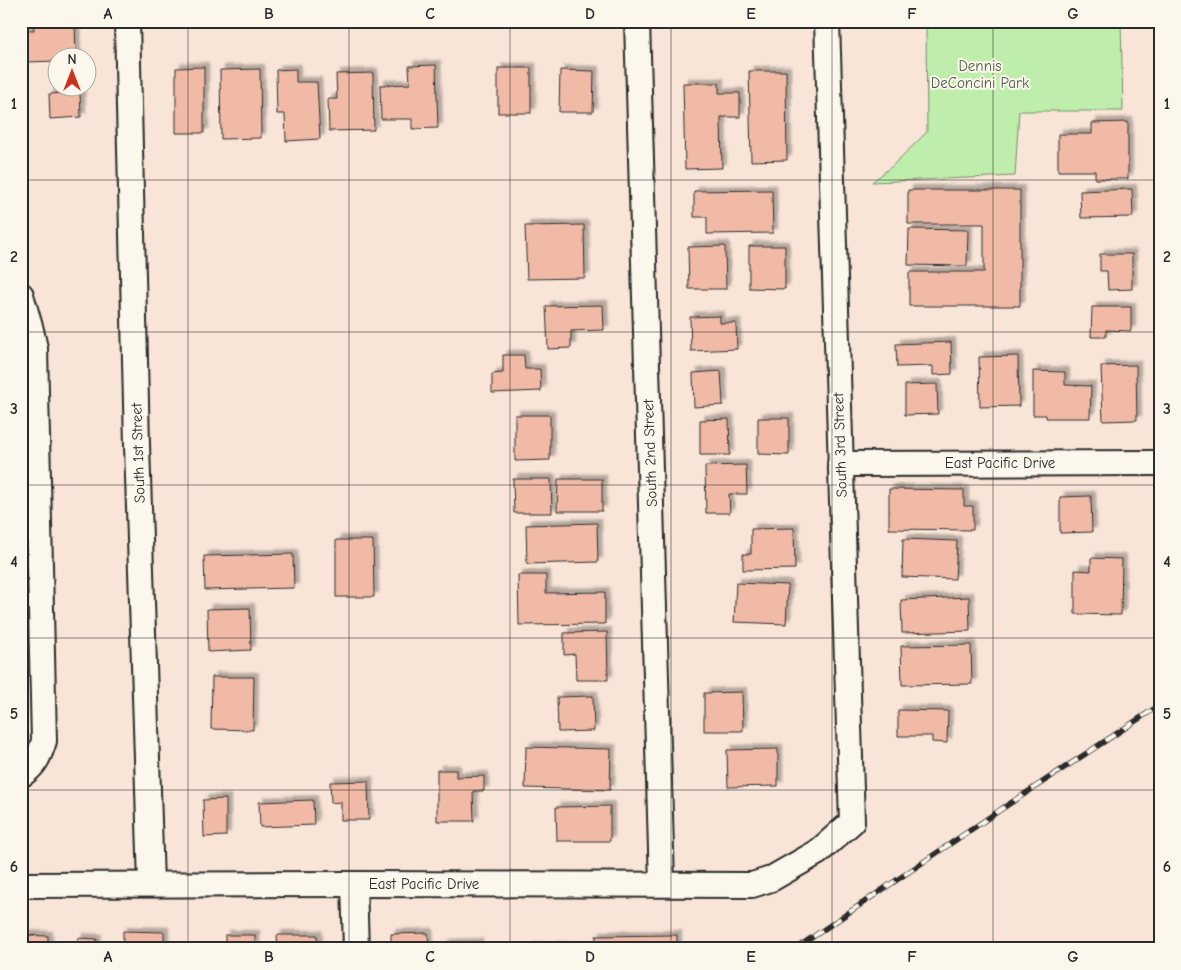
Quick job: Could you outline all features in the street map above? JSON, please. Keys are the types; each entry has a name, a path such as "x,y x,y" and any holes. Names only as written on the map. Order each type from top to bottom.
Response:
{"street":[{"name":"South 1st Street","path":"127,21 151,884"},
{"name":"South 2nd Street","path":"638,21 662,884"},
{"name":"South 3rd Street","path":"818,852 852,822 827,21"},
{"path":"21,295 35,348 29,451 31,641 44,741 40,755 31,768 21,775"},
{"name":"East Pacific Drive","path":"840,464 1160,463"},
{"name":"East Pacific Drive","path":"21,885 752,885 771,880 818,852"},
{"path":"354,884 356,949"}],"green space":[{"name":"Dennis DeConcini Park","path":"926,21 1121,21 1123,111 1019,111 1015,176 872,182 891,167 927,132"}],"building":[{"path":"33,21 75,21 76,48 48,48 48,61 25,62 24,30 34,30"},
{"path":"436,65 438,128 412,129 412,119 381,119 380,85 410,84 409,66"},
{"path":"204,67 204,133 176,133 176,68"},
{"path":"498,68 531,68 531,113 498,113"},
{"path":"260,69 261,138 221,139 220,70"},
{"path":"296,69 296,82 317,82 320,139 286,141 285,114 277,114 276,70"},
{"path":"560,70 594,71 593,112 559,112"},
{"path":"749,71 786,71 787,160 751,161"},
{"path":"373,73 374,130 329,131 328,99 337,99 336,74"},
{"path":"683,83 719,83 719,93 740,93 740,117 721,117 722,168 685,169"},
{"path":"49,98 80,98 81,117 50,119"},
{"path":"1128,122 1128,179 1095,179 1095,171 1058,171 1058,134 1092,134 1092,123"},
{"path":"1132,189 1133,217 1081,218 1080,191"},
{"path":"772,190 773,233 707,234 707,217 694,217 694,191"},
{"path":"908,190 1020,190 1020,306 909,306 909,272 984,272 984,224 908,224"},
{"path":"584,225 585,278 527,279 525,226"},
{"path":"909,229 968,230 967,266 908,265"},
{"path":"725,246 726,289 689,289 688,247"},
{"path":"749,246 785,246 785,289 749,288"},
{"path":"1100,254 1132,254 1132,289 1108,290 1107,271 1100,271"},
{"path":"603,305 604,330 571,331 571,348 548,349 546,306"},
{"path":"1092,307 1131,307 1131,331 1106,330 1106,337 1091,337"},
{"path":"720,316 720,323 736,323 737,349 691,351 690,317"},
{"path":"951,342 952,374 933,375 933,366 897,367 896,344"},
{"path":"503,355 524,355 525,369 540,369 541,391 492,393 492,374 503,373"},
{"path":"1018,356 1019,406 980,407 979,357"},
{"path":"1136,365 1137,420 1103,421 1101,366"},
{"path":"721,371 723,405 694,407 693,373"},
{"path":"1033,371 1065,372 1065,385 1091,386 1090,418 1046,418 1046,415 1033,415"},
{"path":"937,384 938,414 905,415 905,385"},
{"path":"515,415 550,415 550,460 515,461"},
{"path":"758,418 789,418 789,455 758,454"},
{"path":"729,419 730,455 700,455 700,420"},
{"path":"746,465 747,494 729,494 730,513 706,513 705,466"},
{"path":"513,479 551,479 552,513 514,513"},
{"path":"558,479 602,479 602,511 557,511"},
{"path":"889,489 964,490 964,506 973,506 973,530 889,529"},
{"path":"1091,496 1092,532 1060,533 1060,497"},
{"path":"597,523 598,562 527,564 526,525"},
{"path":"794,528 795,569 743,570 743,554 751,554 751,529"},
{"path":"903,539 957,541 955,579 902,577"},
{"path":"336,540 373,540 374,597 336,597"},
{"path":"293,554 294,588 205,590 204,556"},
{"path":"1091,558 1122,559 1121,615 1075,614 1075,570 1091,571"},
{"path":"518,575 546,575 546,593 605,592 605,624 519,625"},
{"path":"736,583 788,585 786,624 734,622"},
{"path":"969,597 970,631 902,633 901,600"},
{"path":"250,608 251,650 208,652 207,609"},
{"path":"607,632 608,680 576,680 575,654 564,655 564,633"},
{"path":"971,645 972,684 902,685 901,646"},
{"path":"212,677 254,677 253,730 211,729"},
{"path":"742,692 743,731 704,731 704,693"},
{"path":"593,696 594,731 558,732 557,697"},
{"path":"898,710 948,711 947,743 932,742 932,736 898,736"},
{"path":"526,747 611,749 610,790 525,788"},
{"path":"778,749 778,786 728,787 727,750"},
{"path":"437,770 456,770 456,777 484,776 484,791 473,791 474,821 437,821"},
{"path":"368,781 369,820 341,820 341,802 331,803 330,782"},
{"path":"226,799 226,836 204,837 203,800"},
{"path":"313,800 314,825 260,827 259,802"},
{"path":"610,806 610,841 557,841 556,807"},
{"path":"123,931 164,932 164,949 123,949"},
{"path":"428,933 429,949 391,949 391,934"},
{"path":"21,935 48,936 48,949 21,949"},
{"path":"225,935 255,935 255,949 225,949"},
{"path":"277,935 317,935 318,949 278,949"},
{"path":"677,935 677,949 596,949 596,936"},
{"path":"78,938 97,939 96,949 65,949 65,947 78,947"},
{"path":"478,943 478,949 445,949 445,944"},
{"path":"589,946 589,949 530,949 530,947"}],"railway":[{"path":"795,949 1000,810 1160,705"}]}
